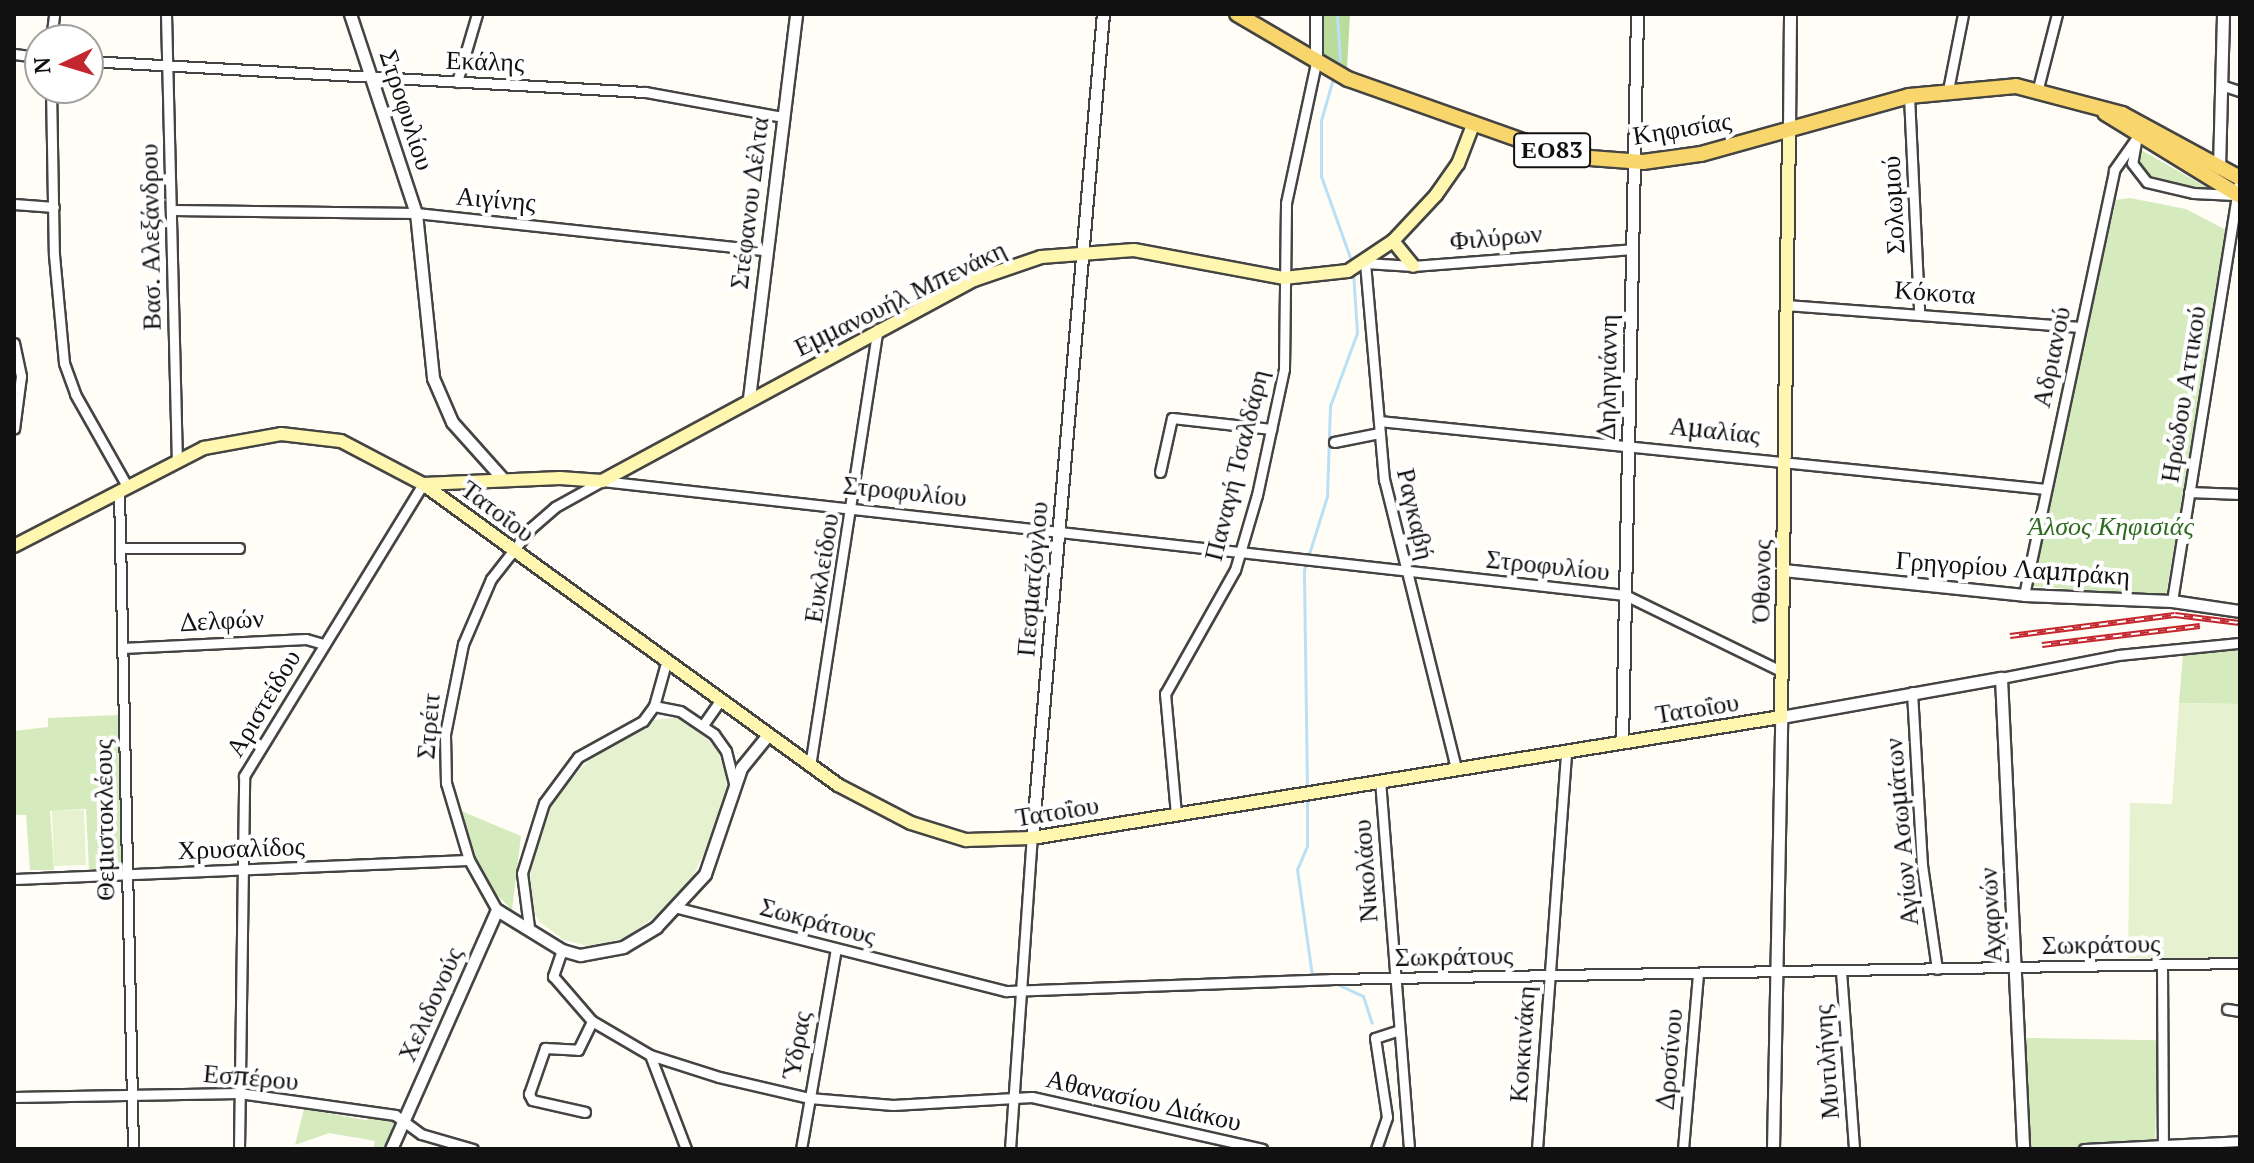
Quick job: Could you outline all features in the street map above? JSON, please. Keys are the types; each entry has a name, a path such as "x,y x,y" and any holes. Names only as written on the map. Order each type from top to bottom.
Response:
{"main road":[{"name":"Κηφισίας","path":"1237,14 1340,76 1473,125 1561,152 1634,162 1701,154 1909,96 1948,90 2038,88 2105,113 2240,178"},
{"name":"Εμμανουήλ Μπενάκη","path":"602,481 878,329 997,270 1085,250 1140,250 1284,278 1348,271 1365,263 1393,241 1449,178 1473,125"},
{"name":"Όθωνος","path":"1781,717 1789,131"},
{"name":"Κηφισίας","path":"2142,131 2239,195"},
{"path":"1393,241 1413,266"},
{"name":"Τατοΐου","path":"14,546 177,460 246,439 316,435 361,448 423,484 766,737 810,766 927,830 966,840 1032,838 1314,790 1781,717"},
{"path":"423,484 502,478"},
{"name":"Στροφυλίου","path":"502,478 602,481"}],"street":[{"name":"Βασ. Αλεξάνδρου","path":"166,14 177,460"},
{"name":"Στροφυλίου","path":"350,14 416,213 428,353 436,389 452,422 502,478"},
{"path":"457,82 477,14"},
{"name":"Στέφανου Δέλτα","path":"749,398 796,14"},
{"name":"Πεσματζόγλου","path":"1010,1149 1032,838 1103,14"},
{"path":"1316,14 1321,66"},
{"name":"Δηληγιάννη","path":"1622,742 1637,14"},
{"name":"Όθωνος","path":"1789,131 1790,14"},
{"path":"1948,90 1963,14"},
{"path":"2038,88 2057,14"},
{"path":"2219,168 2223,14"},
{"name":"Εκάλης","path":"104,62 645,92 782,117"},
{"name":"Παναγή Τσαλδάρη","path":"1176,814 1165,694 1212,617 1242,551 1284,369 1284,278 1289,184 1321,66"},
{"path":"2221,85 2240,91"},
{"name":"Σολωμού","path":"1909,96 1919,312"},
{"path":"51,104 54,207 68,378 123,489"},
{"path":"2142,131 2132,163 2147,182 2193,193 2239,195"},
{"name":"Αδριανού","path":"2024,595 2114,170 2142,131"},
{"name":"Ηρώδου Αττικού","path":"2172,601 2240,178"},
{"path":"14,204 54,207"},
{"name":"Αιγίνης","path":"173,210 416,213 765,250"},
{"name":"Φιλύρων","path":"1365,263 1413,266 1632,249"},
{"name":"Ραγκαβή","path":"1365,263 1379,433 1406,572 1456,768"},
{"name":"Κόκοτα","path":"1787,305 1919,312 2079,327"},
{"name":"Ευκλείδου","path":"810,766 878,329"},
{"path":"14,343 21,376 14,429"},
{"path":"1160,472 1172,418 1271,429"},
{"name":"Αμαλίας","path":"1379,421 1628,443 2046,489"},
{"path":"1334,442 1379,433"},
{"name":"Στροφυλίου","path":"602,481 1625,595 1781,671"},
{"name":"Εμμανουήλ Μπενάκη","path":"513,550 544,516 602,481"},
{"name":"Αριστείδου","path":"239,1149 244,776 423,484"},
{"name":"Θεμιστοκλέους","path":"123,489 120,548 133,1149"},
{"path":"2189,492 2240,494"},
{"path":"120,548 239,548"},
{"name":"Στρέιτ","path":"497,910 469,860 446,783 445,734 469,626 491,579 513,550"},
{"name":"Γρηγορίου Λαμπράκη","path":"1783,570 2024,595 2172,601 2240,611"},
{"name":"Δελφών","path":"122,648 306,639 324,644"},
{"name":"Τατοΐου","path":"1781,717 2118,655 2239,643"},
{"path":"529,927 524,862 550,791 578,757 643,721 654,706 666,663"},
{"name":"Αχαρνών","path":"2001,678 2023,1149"},
{"name":"Αγίων Ασωμάτων","path":"1912,692 1922,865 1937,969"},
{"path":"703,725 719,702"},
{"path":"654,706 680,711 703,725 726,751 735,786"},
{"name":"Όθωνος","path":"1773,1149 1781,717"},
{"path":"497,910 562,950 591,956 623,947 678,908 705,874 741,768 766,737"},
{"name":"Κοκκινάκη","path":"1537,1149 1566,751"},
{"name":"Νικολάου","path":"1380,780 1409,1149"},
{"name":"Χρυσαλίδος","path":"14,879 469,860"},
{"name":"Σωκράτους","path":"678,908 992,990 1331,979 2240,963"},
{"name":"Χελιδονούς","path":"391,1149 497,910"},
{"name":"Ύδρας","path":"801,1149 836,949"},
{"name":"Αθανασίου Διάκου","path":"562,950 553,976 592,1021 650,1055 760,1089 809,1098 926,1105 1014,1096 1228,1145 1262,1149"},
{"path":"2162,965 2163,1147"},
{"name":"Μυτιλήνης","path":"1841,971 1854,1149"},
{"name":"Δροσίνου","path":"1683,1149 1698,974"},
{"path":"2227,1009 2240,1011"},
{"path":"585,1112 532,1100 529,1094 545,1048 578,1050 592,1021"},
{"path":"1376,1149 1387,1117 1375,1038 1399,1030"},
{"path":"650,1055 686,1149"},
{"name":"Εσπέρου","path":"14,1097 239,1093 378,1112 401,1121 421,1134 473,1149"},
{"path":"2084,1149 2240,1141"}],"green space":[{"path":"1320,14 1350,14 1347,68 1321,55"},
{"path":"2140,151 2213,191 2149,177 2138,166"},
{"name":"Άλσος Κηφισιάς","path":"2130,198 2186,209 2226,230 2166,596 2030,586 2116,200"},
{"path":"2240,649 2240,704 2179,703 2183,653"},
{"path":"2179,703 2240,704 2240,961 2128,958 2130,803 2172,804"},
{"path":"118,715 122,868 89,869 86,809 50,811 54,870 30,870 26,815 14,815 14,731 48,727 48,718"},
{"path":"680,717 715,746 725,768 727,790 721,818 691,880 670,905 627,937 592,947 564,940 539,921 528,902 533,848 553,798 601,748 645,721"},
{"path":"84,810 86,865 54,866 52,811"},
{"path":"459,810 521,836 512,910 486,884"},
{"path":"2027,1038 2157,1040 2155,1149 2025,1149"},
{"path":"304,1109 365,1120 380,1117 394,1123 384,1149 373,1149 375,1141 329,1133 295,1145"}],"waterway":[{"path":"1337,14 1340,60"},
{"path":"1332,82 1321,120 1321,176 1352,263"},
{"path":"1307,789 1304,570 1327,496 1330,406 1357,333 1353,271"},
{"path":"1307,796 1307,846 1297,869 1312,976"},
{"path":"1335,983 1363,996 1372,1023"}],"railway":[{"path":"2010,636 2175,615 2240,623"},
{"path":"2042,645 2200,626"}]}
